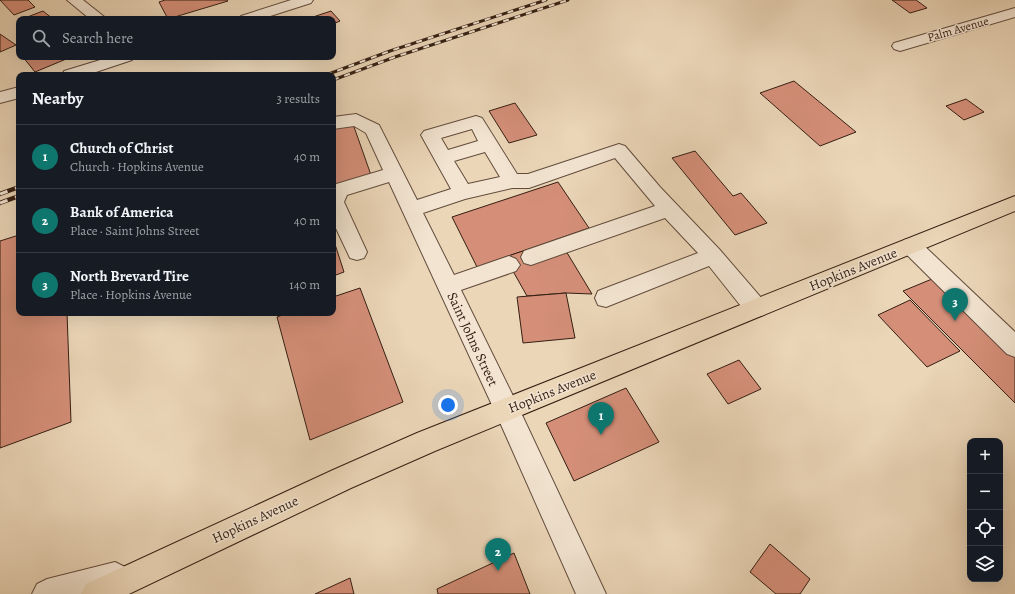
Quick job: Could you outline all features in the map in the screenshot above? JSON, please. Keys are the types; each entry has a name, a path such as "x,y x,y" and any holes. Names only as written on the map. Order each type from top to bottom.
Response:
{"main road":[{"name":"Hopkins Avenue","path":"96,594 348,476 1015,203"}],"street":[{"path":"74,0 96,16"},
{"path":"255,16 306,0"},
{"name":"Palm Avenue","path":"900,46 1015,12"},
{"path":"79,72 117,60"},
{"path":"0,98 16,93"},
{"name":"Saint Johns Street","path":"336,123 356,120 373,130 507,410 591,594"},
{"path":"463,192 430,135 476,122 512,181"},
{"path":"443,158 489,144"},
{"path":"411,209 463,192 512,181 529,181 619,150 713,256 756,308"},
{"path":"336,197 339,190 394,173"},
{"path":"336,206 357,252"},
{"path":"531,257 670,209"},
{"path":"910,246 1015,347"},
{"path":"606,298 713,256"},
{"path":"448,286 509,265"},
{"path":"47,594 146,570"}],"building":[{"path":"0,0 28,0 35,7 14,15"},
{"path":"165,0 228,1 178,16 166,16 159,2"},
{"path":"892,0 916,0 927,8 910,13"},
{"path":"43,11 49,16 30,16"},
{"path":"331,11 336,16 316,16"},
{"path":"336,17 340,21 336,23"},
{"path":"0,34 16,45 0,52"},
{"path":"25,60 64,60 35,72"},
{"path":"794,81 856,132 820,146 760,93"},
{"path":"966,99 984,112 964,120 946,106"},
{"path":"515,103 537,135 509,143 489,111"},
{"path":"353,124 371,175 336,184 336,127"},
{"path":"695,151 733,196 741,193 767,223 735,235 672,158"},
{"path":"558,182 589,228 477,267 452,217"},
{"path":"16,236 16,316 67,316 71,422 0,448 0,241"},
{"path":"336,247 344,272 336,275"},
{"path":"526,250 534,262 566,251 592,294 566,293 527,296 505,257"},
{"path":"932,279 1015,351 1015,403 903,291"},
{"path":"360,288 403,402 310,440 277,317 336,316 336,296"},
{"path":"566,293 575,338 523,343 517,297"},
{"path":"910,300 960,351 927,367 878,315"},
{"path":"739,360 761,389 728,404 707,374"},
{"path":"626,388 659,442 574,481 546,423"},
{"path":"770,544 810,579 800,594 776,594 750,572"},
{"path":"514,553 530,594 438,594 437,589"},
{"path":"350,578 354,594 315,594"}],"railway":[{"path":"334,72 390,51 546,0"},
{"path":"336,79 395,57 568,0"},
{"path":"0,194 16,188"},
{"path":"0,203 16,197"}],"place":[{"name":"North Brevard Tire","path":"955,321"},
{"name":"Church of Christ","path":"601,435"},
{"name":"Bank of America","path":"498,571"}]}
